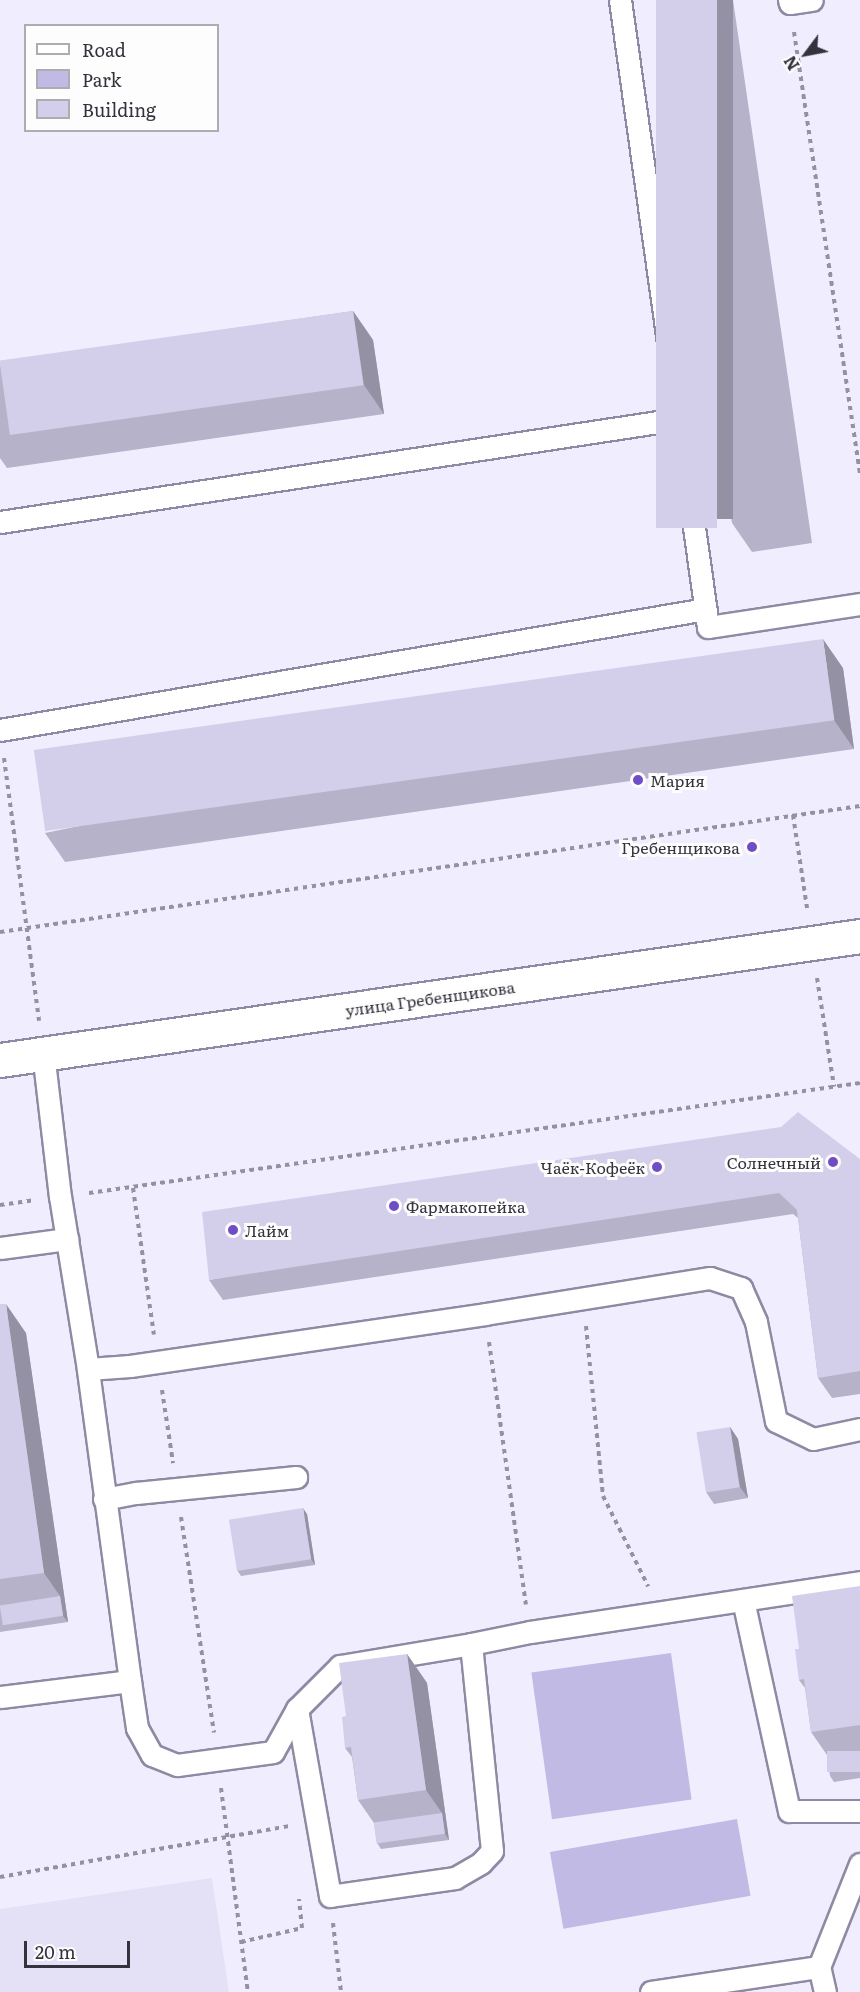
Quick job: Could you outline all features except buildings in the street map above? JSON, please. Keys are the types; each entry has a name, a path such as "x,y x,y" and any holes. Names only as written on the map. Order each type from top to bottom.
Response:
{"street":[{"name":"улица Гребенщикова","path":"0,1060 860,936"}],"lane":[{"path":"620,0 708,627 860,604"},
{"path":"790,2 812,0"},
{"path":"0,522 678,419"},
{"path":"0,730 705,609"},
{"path":"43,1053 60,1197 87,1369 137,1728 152,1755 177,1765 273,1752 297,1709 340,1666 530,1632 661,1614 860,1582"},
{"path":"0,1248 68,1239"},
{"path":"87,1369 130,1366 158,1360 485,1314 710,1278 741,1288 756,1322 776,1421 813,1439 860,1430"},
{"path":"104,1499 135,1493 177,1491 296,1477"},
{"path":"743,1600 789,1811 860,1811"},
{"path":"297,1709 330,1896 455,1878 481,1863 492,1851 471,1644"},
{"path":"0,1697 130,1681"},
{"path":"825,1992 819,1967 854,1895 860,1864"},
{"path":"651,1992 819,1967"}],"path":[{"path":"790,2 860,473"},
{"path":"3,756 28,928 43,1053"},
{"path":"0,932 860,806"},
{"path":"0,1205 134,1188 860,1083"},
{"path":"134,1188 218,1760 226,1836 248,1992"},
{"path":"583,1299 603,1496 661,1614"},
{"path":"485,1314 530,1632"},
{"path":"287,1815 291,1837"},
{"path":"0,1876 290,1826"},
{"path":"241,1942 302,1929 298,1894"},
{"path":"330,1896 341,1992"}],"shaded area":[{"path":"212,1878 229,1992 0,1992 0,1909"}],"green space":[{"path":"671,1653 692,1800 552,1819 531,1673"},
{"path":"737,1819 751,1896 563,1929 550,1852"}],"place":[{"name":"Мария","path":"638,780"},
{"name":"Гребенщикова","path":"752,847"},
{"name":"Солнечный","path":"833,1162"},
{"name":"Чаёк-Кофеёк","path":"657,1167"},
{"name":"Фармакопейка","path":"394,1206"},
{"name":"Лайм","path":"233,1230"}]}
